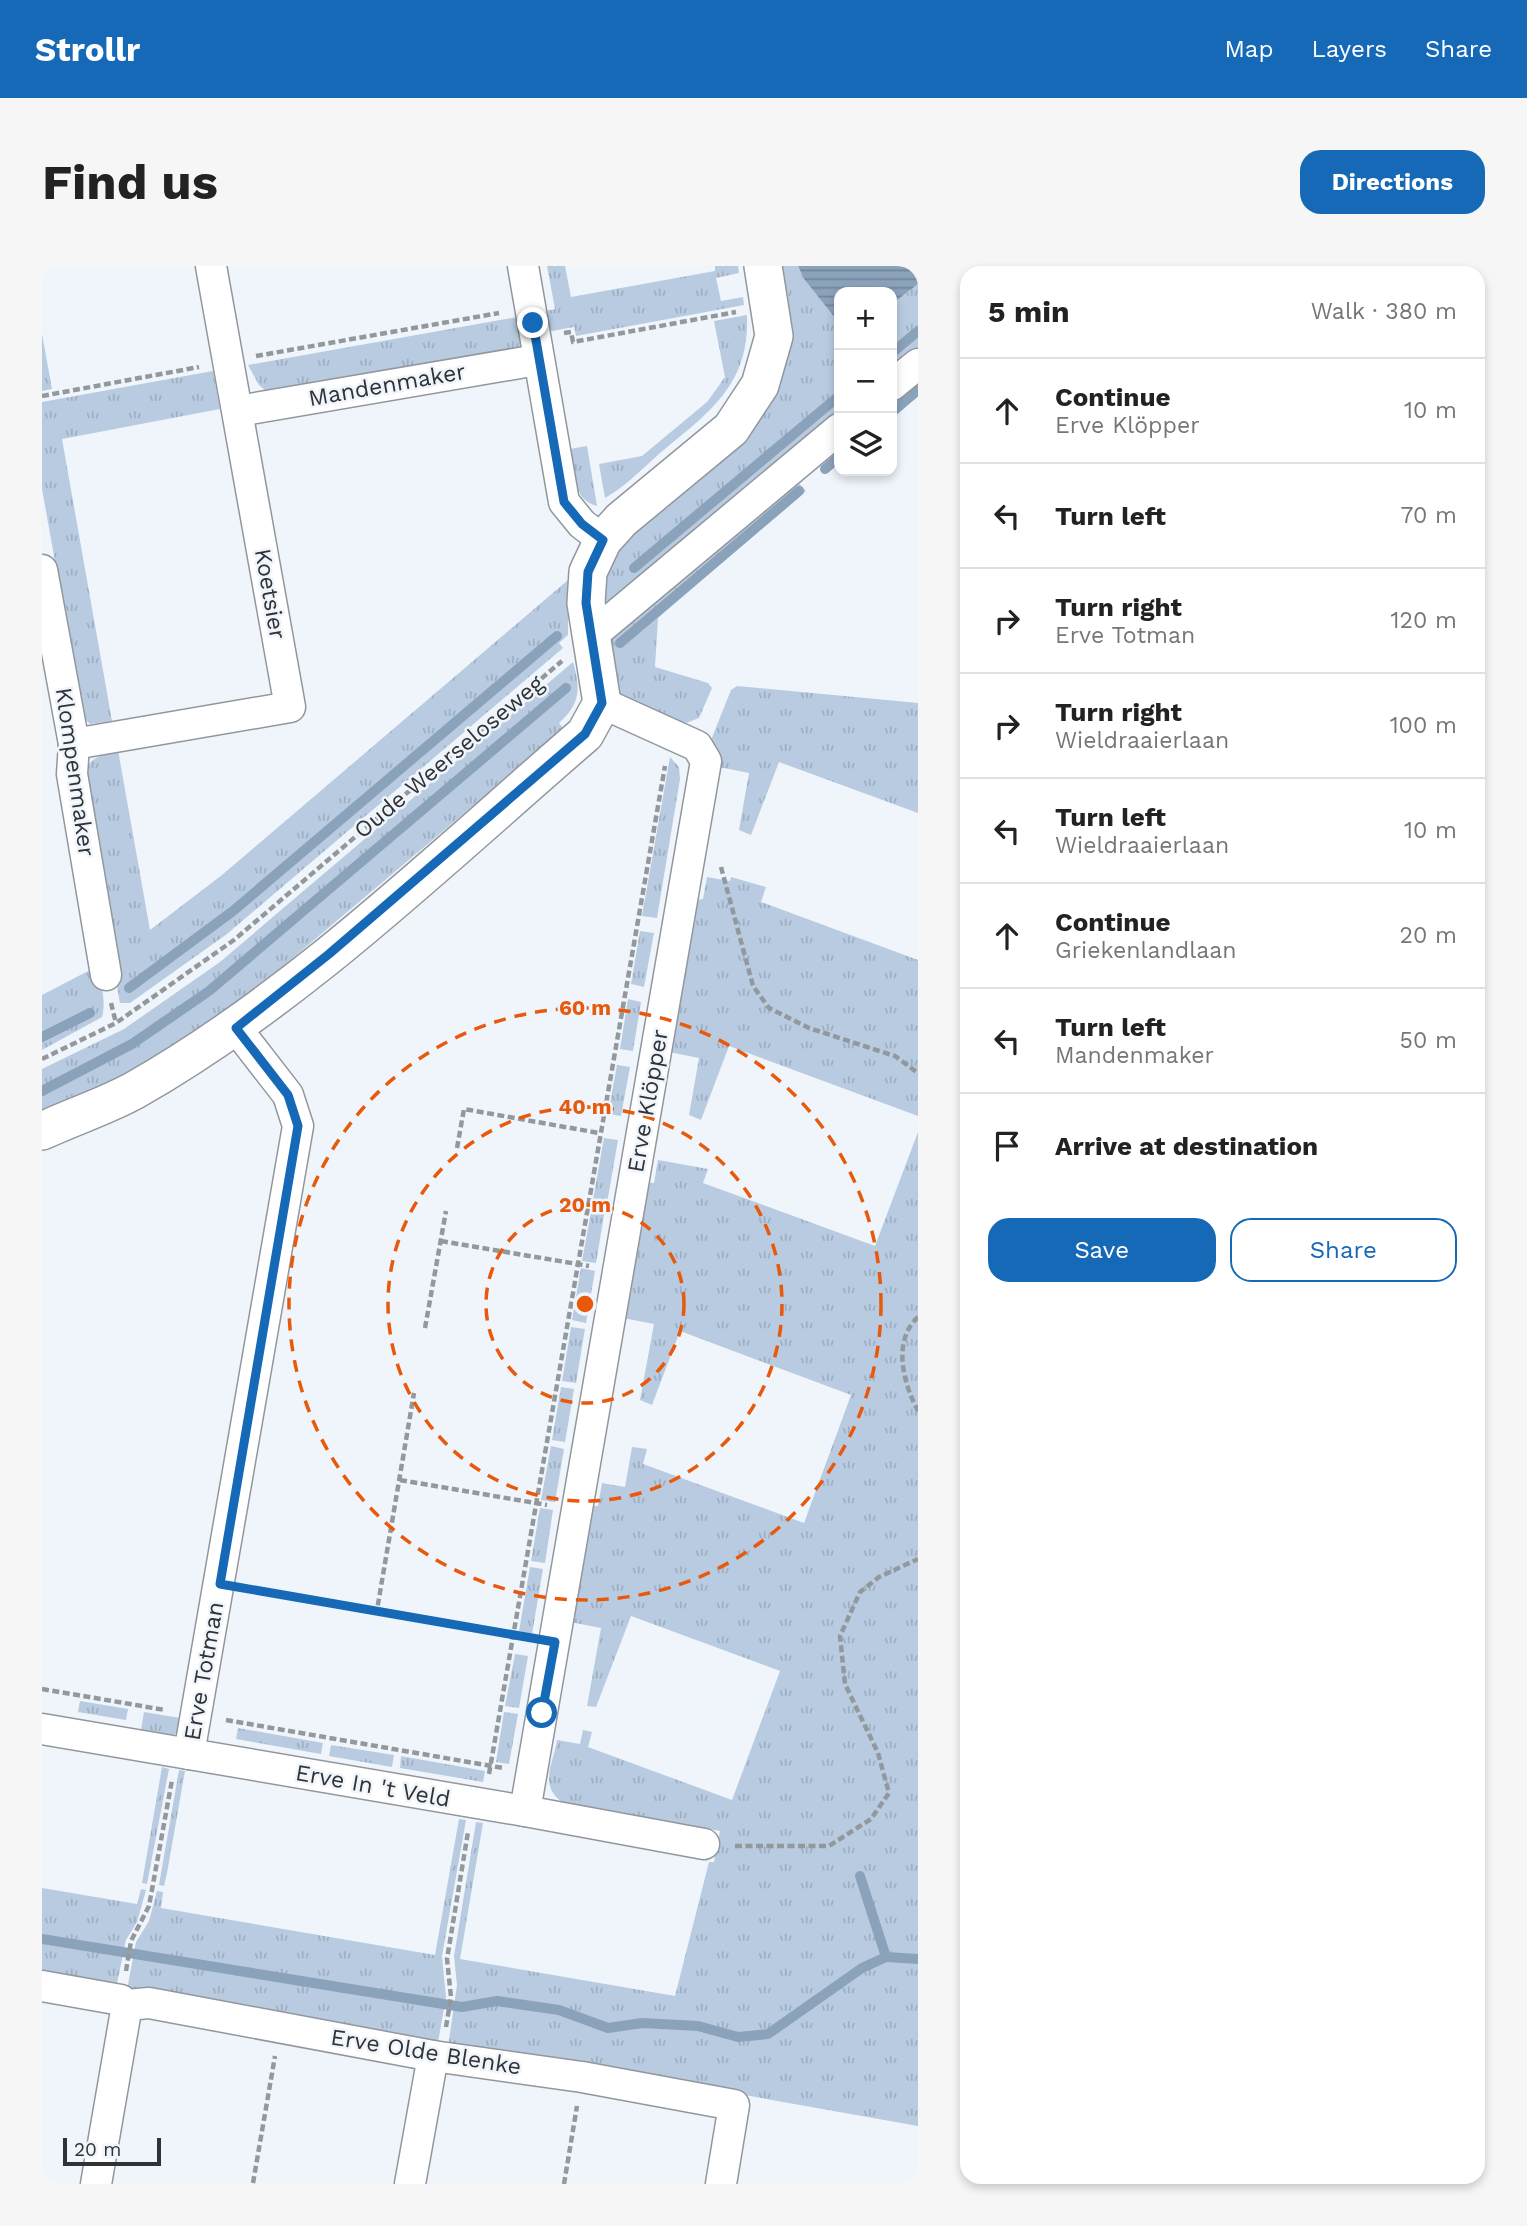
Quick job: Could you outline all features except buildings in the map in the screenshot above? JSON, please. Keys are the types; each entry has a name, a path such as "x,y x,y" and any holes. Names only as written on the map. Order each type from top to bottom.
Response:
{"street":[{"name":"Koetsier","path":"74,744 290,707 211,266"},
{"path":"523,266 564,502 582,524 603,540"},
{"path":"42,1130 132,1091 236,1028 329,954 585,734 602,703 586,603 588,572 603,540 621,520 731,429 760,385 774,336 763,266"},
{"name":"Mandenmaker","path":"238,411 536,349"},
{"path":"897,381 918,363"},
{"path":"590,637 834,433"},
{"name":"Klompenmaker","path":"42,570 74,744 72,774 106,975"},
{"name":"Erve Klöpper","path":"525,1811 706,761 697,746 602,703"},
{"name":"Erve Totman","path":"183,1753 196,1715 298,1126 288,1095 236,1028"},
{"name":"Erve In 't Veld","path":"42,1729 704,1844"},
{"name":"Erve Olde Blenke","path":"42,1986 121,2000 127,2005 149,2003 433,2056 582,2077 734,2105 720,2184"},
{"path":"96,2184 127,2005"},
{"path":"410,2184 433,2056"}],"path":[{"path":"536,349 571,332 573,342 771,306"},
{"path":"42,396 530,307"},
{"name":"Oude Weerseloseweg","path":"42,1059 116,1023 234,940 590,637"},
{"path":"447,2022 451,1997 447,1959 478,1804 491,1766 670,734"},
{"path":"719,863 753,986 769,1008 809,1028 895,1056 918,1073"},
{"path":"457,1148 464,1109 599,1133"},
{"path":"425,1328 446,1211"},
{"path":"441,1241 619,1271"},
{"path":"918,1317 909,1325 901,1353 912,1399 918,1411"},
{"path":"377,1610 414,1393"},
{"path":"400,1480 578,1510"},
{"path":"704,1844 766,1849 829,1846 871,1819 889,1793 878,1753 845,1684 840,1636 860,1592 879,1577 918,1559"},
{"path":"220,1584 555,1642"},
{"path":"42,1689 532,1773"},
{"path":"126,1966 131,1941 149,1906 183,1753"},
{"path":"253,2183 279,2027"},
{"path":"564,2184 582,2077"}],"green space":[{"path":"547,266 565,266 571,297 715,271 715,266 738,266 739,273 716,278 721,301 743,297 744,305 576,336 574,327 541,333 537,313 555,309"},
{"path":"780,266 798,266 804,279 834,317 834,422 603,614 602,589 608,566 621,542 739,440"},
{"path":"918,284 918,352 897,370 898,347 897,300"},
{"path":"747,315 746,340 741,361 722,396 694,425 605,498 599,464 642,456 707,402 725,377 714,321"},
{"path":"523,316 523,349 268,393 259,385 248,365"},
{"path":"42,334 52,389 42,391"},
{"path":"213,371 220,409 62,439 112,721 90,724 83,717 42,489 42,402"},
{"path":"918,374 918,396 897,415 897,392"},
{"path":"587,446 597,506 583,497 574,474 570,449"},
{"path":"797,481 806,491 658,618 655,667 708,683 712,688 699,718 681,725 620,696 616,689 606,635"},
{"path":"568,580 568,635 559,643 563,648 227,934 130,1003 120,1003 80,785 85,770 92,761 118,750 150,930 222,875"},
{"path":"573,662 577,696 571,709 559,723 564,729 237,1005 140,1071 42,1118 42,1069 124,1029 220,962"},
{"path":"737,686 918,703 918,813 779,762 751,835 739,830 749,773 719,767 718,752 711,740 731,690"},
{"path":"670,757 679,767 680,779 657,918 642,916"},
{"path":"707,877 730,881 731,877 766,887 761,902 918,960 918,1116 729,1046 701,1120 689,1115 699,1058 669,1052 695,900 703,899"},
{"path":"640,931 654,933 644,987 631,984"},
{"path":"94,968 102,992 102,1017 42,1050 42,995"},
{"path":"628,999 641,1002 633,1051 620,1049"},
{"path":"617,1065 630,1067 621,1116 608,1114"},
{"path":"918,1132 918,2126 459,2044 448,2047 457,1985 454,1956 476,1822 483,1823 460,1959 675,1996 709,1862 714,1862 720,1831 562,1802 555,1795 549,1781 557,1740 580,1744 583,1730 592,1732 588,1747 732,1800 780,1671 631,1616 596,1707 587,1706 601,1628 570,1622 590,1506 598,1506 602,1483 625,1487 632,1447 647,1449 643,1464 804,1523 851,1395 680,1331 652,1405 640,1400 654,1324 623,1318 646,1182 654,1183 658,1160 708,1169 703,1183 875,1246"},
{"path":"604,1138 618,1140 607,1203 593,1200"},
{"path":"592,1207 605,1209 596,1263 582,1261"},
{"path":"581,1268 595,1271 586,1323 572,1320"},
{"path":"571,1327 585,1329 576,1383 562,1381"},
{"path":"561,1387 574,1389 565,1442 552,1440"},
{"path":"551,1446 564,1449 555,1502 541,1500"},
{"path":"540,1508 553,1510 545,1563 531,1561"},
{"path":"530,1567 543,1569 532,1634 519,1631"},
{"path":"515,1654 528,1656 519,1708 505,1706"},
{"path":"80,1701 128,1709 126,1720 78,1712"},
{"path":"144,1712 186,1719 178,1732 168,1737 140,1735"},
{"path":"504,1712 518,1714 509,1764 496,1762"},
{"path":"238,1728 323,1743 321,1754 236,1739"},
{"path":"331,1745 394,1755 392,1767 329,1756"},
{"path":"401,1756 485,1771 483,1782 400,1768"},
{"path":"162,1767 169,1769 147,1884 142,1883"},
{"path":"179,1770 185,1771 164,1886 159,1885"},
{"path":"459,1819 466,1820 442,1956 446,1997 437,2048 413,2036 157,1992 126,1995 136,1942 149,1921 157,1891 163,1892 161,1908 435,1955"},
{"path":"42,1888 137,1904 141,1889 146,1890 137,1922 126,1940 116,1988 42,1972"}],"shaded area":[{"path":"798,266 918,266 918,284 897,300 897,287 834,287 834,317 804,279"}],"waterway":[{"path":"896,350 918,331"},
{"path":"897,408 918,390"},
{"path":"634,568 834,400"},
{"path":"825,469 834,461"},
{"path":"620,643 799,491"},
{"path":"129,988 233,911 557,636"},
{"path":"42,1091 132,1044 209,991 566,688"},
{"path":"42,1037 90,1013"},
{"path":"860,1876 886,1957 918,1959"},
{"path":"42,1939 462,2007 497,2001 559,2010 608,2028 642,2023 698,2026 738,2037 768,2034 862,1968 886,1957"}],"route":[{"path":"533,323 537,360 564,502 582,524 603,540 588,572 586,603 602,703 585,734 329,954 236,1028 288,1095 298,1126 220,1584 555,1642 542,1713"}]}
